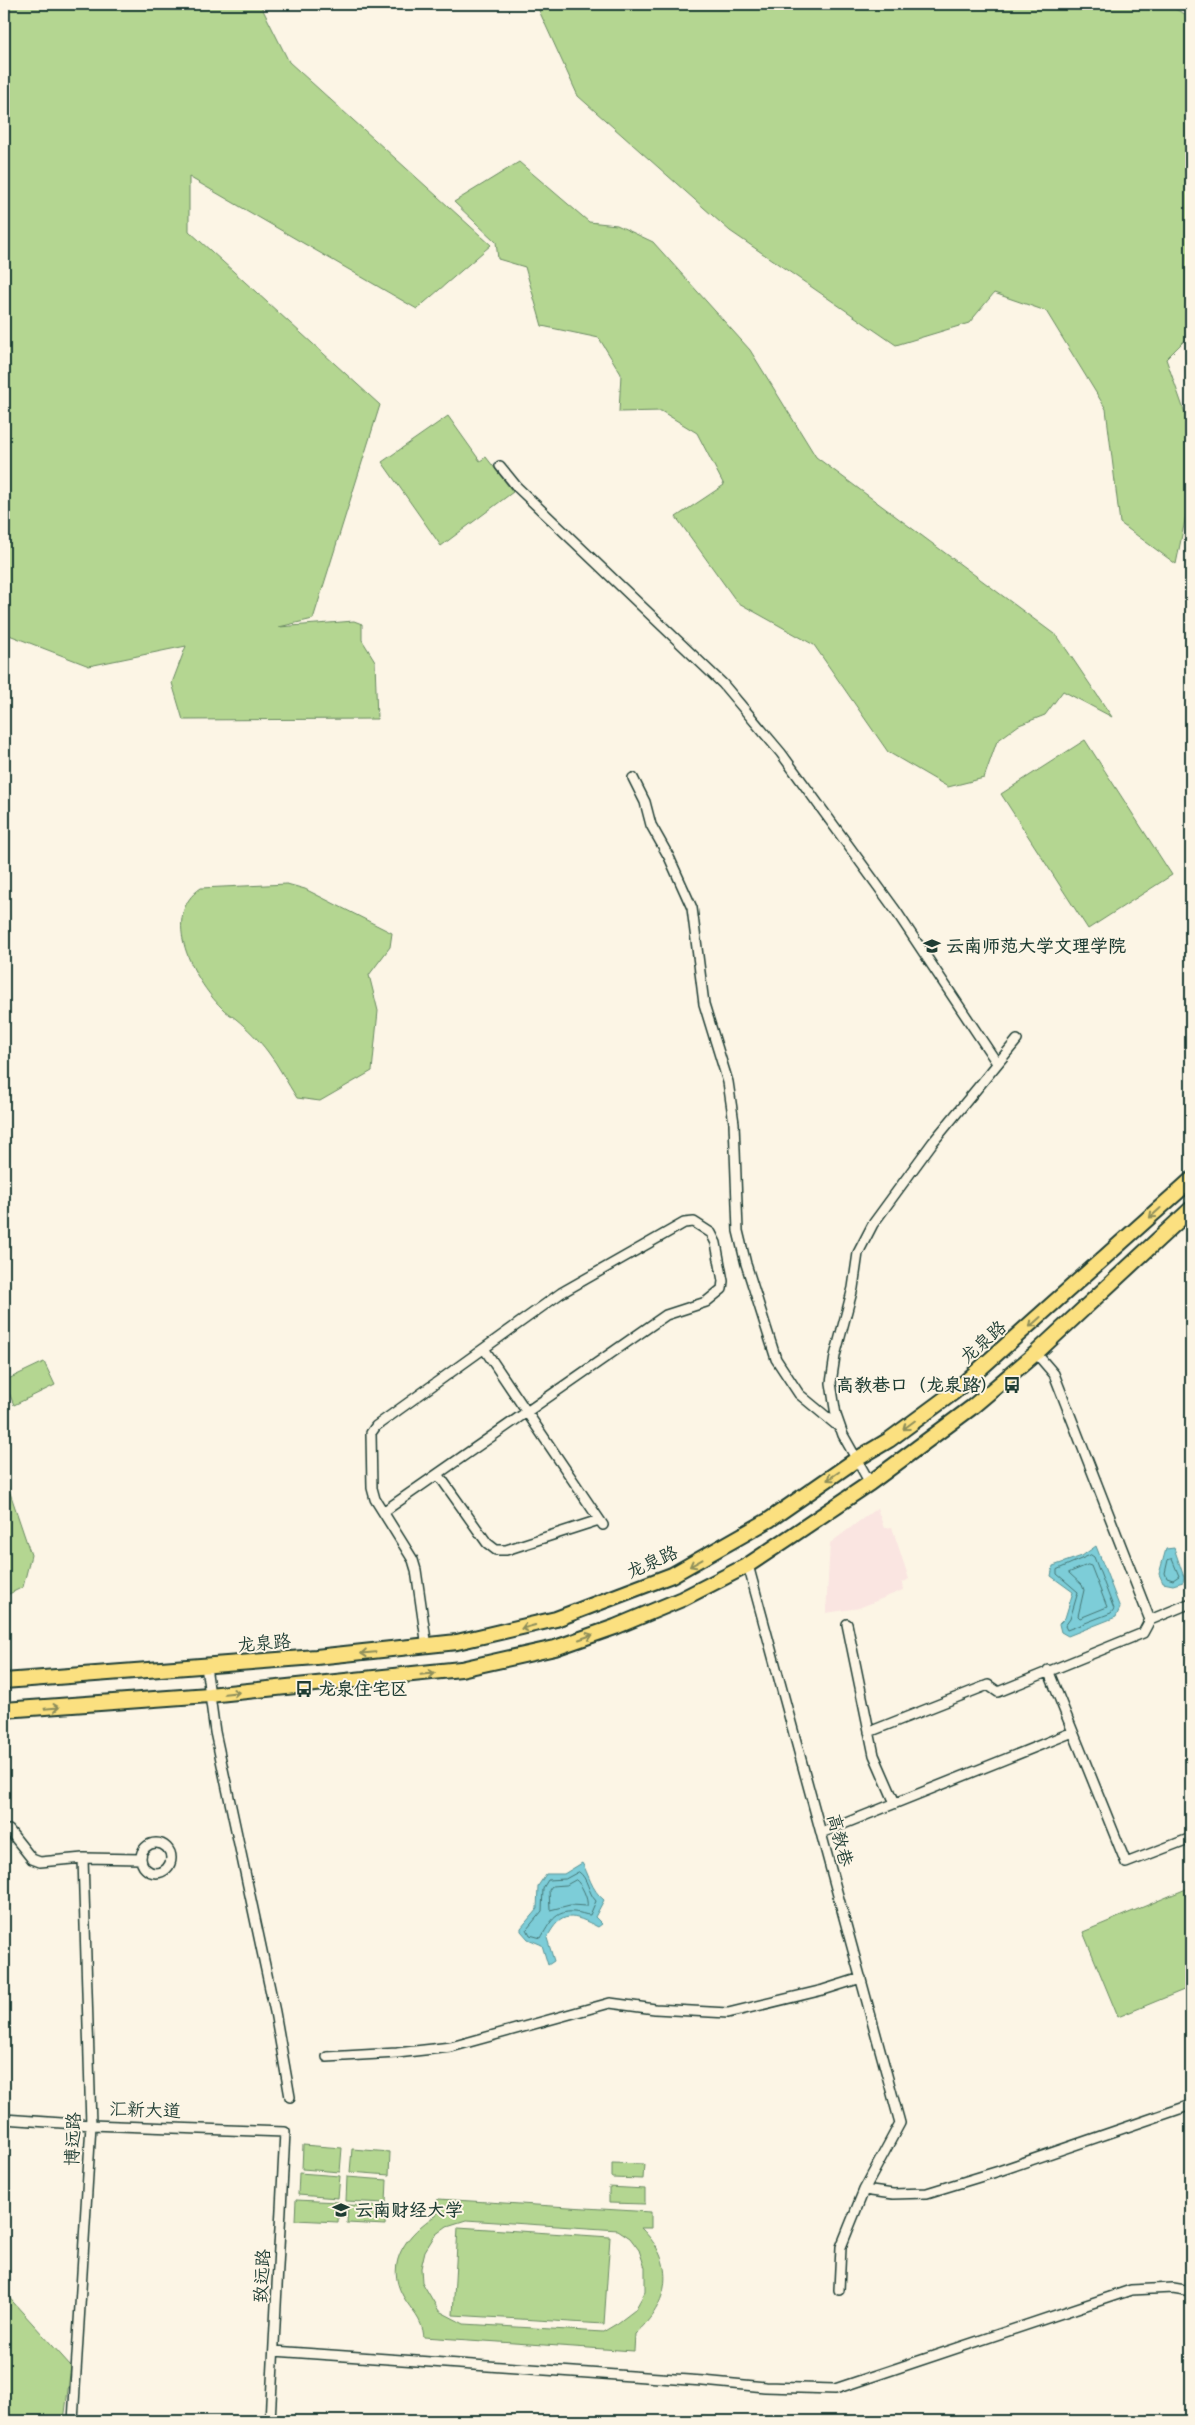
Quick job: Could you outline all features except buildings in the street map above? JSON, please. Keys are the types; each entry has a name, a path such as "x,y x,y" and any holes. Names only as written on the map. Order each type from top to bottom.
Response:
{"main road":[{"name":"龙泉路","path":"4,1681 427,1647 503,1633 556,1619 672,1575 769,1520 857,1459 889,1440 954,1392 1191,1180"},
{"path":"4,1710 209,1695 432,1674 502,1661 555,1648 615,1628 682,1600 748,1565 870,1483 970,1408 1036,1353 1191,1209"}],"street":[{"path":"500,466 518,487 724,684 781,753 896,911 997,1063"},
{"path":"633,778 644,802 651,825 670,857 692,908 704,1004 728,1082 734,1123 738,1231 746,1264 776,1359 799,1394 840,1428"},
{"path":"870,1483 840,1428 831,1383 835,1356 853,1288 858,1253 873,1224 933,1142 1018,1040"},
{"path":"383,1512 666,1315 706,1302 714,1297 722,1289 723,1281 716,1243 711,1233 694,1222 684,1223 561,1293 484,1350 382,1421 372,1433 372,1488 375,1499 383,1512 413,1560 427,1647"},
{"path":"438,1474 483,1539 496,1550 506,1550 601,1523 484,1350"},
{"path":"1036,1353 1054,1374 1150,1620"},
{"name":"高教巷","path":"748,1565 900,2123 864,2190"},
{"path":"869,1732 988,1685 998,1692 1048,1670 1143,1633 1150,1620 1191,1603"},
{"path":"847,1624 874,1755 895,1803"},
{"path":"206,1666 215,1732 275,2012 290,2097"},
{"path":"1048,1670 1126,1863 1191,1838"},
{"path":"821,1833 1073,1732"},
{"path":"9,1830 32,1859 47,1862 83,1858 141,1858"},
{"name":"博远路","path":"73,2421 91,2125 83,1858"},
{"path":"327,2057 397,2053 451,2046 610,2002 655,2009 728,2013 822,1990 861,1978"},
{"path":"839,2290 840,2247 864,2190 893,2194 927,2193 999,2172 1191,2105"},
{"name":"汇新大道","path":"4,2119 91,2125 285,2132"},
{"name":"致远路","path":"270,2421 285,2132"},
{"path":"274,2351 826,2390 865,2381 1009,2330 1131,2290 1173,2288 1191,2291"}],"shaded area":[{"path":"877,1508 884,1528 892,1527 909,1579 902,1583 903,1590 859,1608 826,1613 830,1543"}],"green space":[{"path":"4,4 260,4 289,62 491,245 417,309 189,177 189,231 380,405 313,619 279,627 354,621 362,624 362,640 375,661 377,719 183,720 172,683 186,646 89,666 4,633"},
{"path":"536,4 1165,4 1191,17 1191,334 1166,359 1191,430 1191,491 1176,564 1120,523 1106,409 1046,311 994,293 969,323 896,345 730,231 578,96"},
{"path":"519,162 589,222 617,225 653,242 750,350 816,457 1058,637 1112,717 1063,691 1045,715 1019,725 997,741 984,778 948,787 888,752 814,645 737,602 676,517 724,485 697,433 661,411 619,412 621,374 599,338 542,326 525,267 498,259 496,242 454,202"},
{"path":"448,416 480,461 486,457 513,492 441,546 382,462"},
{"path":"1085,740 1172,875 1088,929 1001,794"},
{"path":"287,884 305,889 392,933 390,947 369,975 378,1011 372,1071 320,1101 297,1098 276,1063 261,1043 245,1026 223,1009 211,995 192,965 185,948 182,931 183,915 189,900 201,888"},
{"path":"44,1362 55,1385 14,1405 4,1381"},
{"path":"4,1475 31,1555 23,1587 9,1594 4,1594"},
{"path":"1191,1887 1191,1987 1118,2017 1083,1932"},
{"path":"303,2145 342,2148 340,2172 302,2169"},
{"path":"352,2149 390,2152 389,2175 350,2172"},
{"path":"612,2163 644,2164 643,2179 612,2178"},
{"path":"299,2173 340,2176 338,2198 298,2195"},
{"path":"347,2177 387,2180 386,2203 346,2201"},
{"path":"609,2187 645,2189 645,2204 609,2203"},
{"path":"438,2199 651,2212 651,2228 641,2228 653,2241 660,2255 665,2283 656,2309 635,2334 634,2351 424,2337 419,2320 403,2296 396,2272 398,2260 408,2240 416,2230 436,2215","holes":["466,2220 618,2230 630,2238 639,2250 645,2268 645,2292 635,2310 603,2332 464,2324 439,2311 422,2282 421,2268 425,2251 435,2235 447,2226"]},
{"path":"296,2200 339,2202 338,2222 295,2220"},
{"path":"348,2205 386,2207 385,2225 347,2223"},
{"path":"458,2227 610,2237 604,2324 453,2315"},
{"path":"4,2292 71,2366 64,2421 4,2421"}],"water":[{"path":"1096,1546 1120,1608 1116,1617 1068,1636 1061,1632 1059,1624 1065,1618 1073,1592 1051,1576 1053,1566 1082,1556"},
{"path":"1174,1548 1184,1577 1183,1582 1173,1585 1163,1583 1159,1574 1166,1549"},
{"path":"582,1863 593,1886 604,1900 595,1917 602,1924 598,1927 575,1917 568,1917 557,1923 547,1938 554,1961 548,1965 542,1945 528,1939 521,1931 521,1928 537,1909 538,1886 546,1874 564,1874"}],"place":[{"name":"云南师范大学文理学院","path":"932,946"},
{"name":"高教巷口（龙泉路）","path":"1012,1385"},
{"name":"龙泉住宅区","path":"304,1689"},
{"name":"云南财经大学","path":"341,2210"}]}
